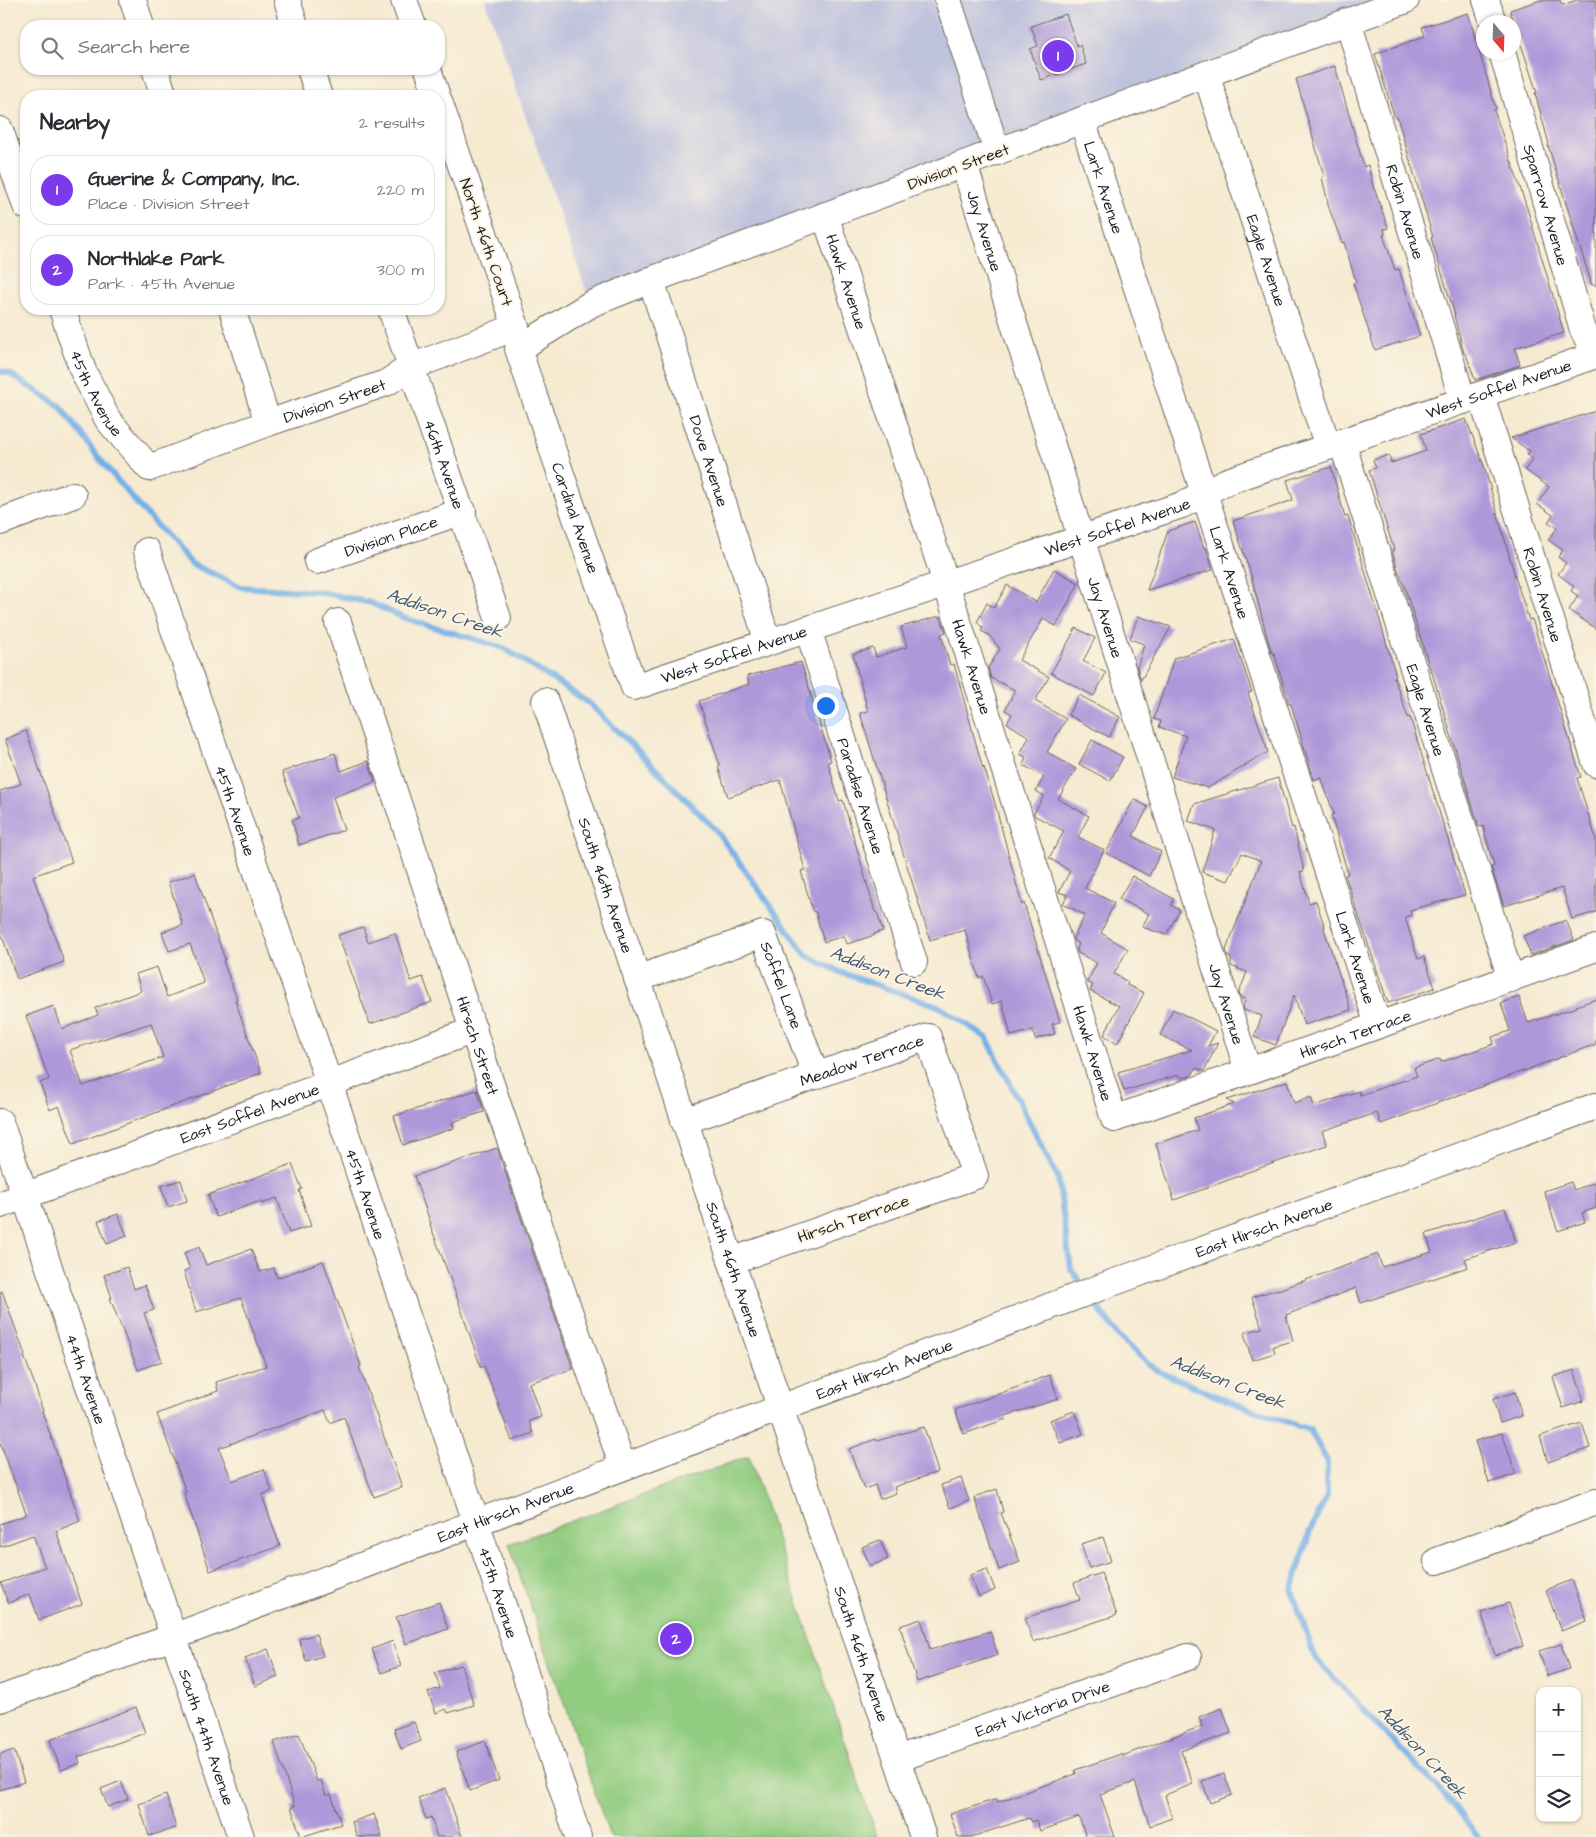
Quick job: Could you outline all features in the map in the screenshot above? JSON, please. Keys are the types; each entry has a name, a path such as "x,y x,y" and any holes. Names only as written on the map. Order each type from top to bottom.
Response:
{"street":[{"path":"133,0 139,20"},
{"path":"286,0 294,20"},
{"path":"404,0 411,20"},
{"path":"948,0 997,152"},
{"name":"Division Street","path":"150,468 268,423 386,383 411,367 517,338 591,304 651,280 1406,0"},
{"path":"1486,0 1491,15"},
{"name":"Robin Avenue","path":"1348,22 1472,398 1596,764"},
{"name":"Sparrow Avenue","path":"1504,60 1583,330 1596,355"},
{"name":"Eagle Avenue","path":"1206,74 1335,444 1511,978"},
{"path":"157,75 162,90"},
{"path":"312,75 317,90"},
{"path":"430,75 435,90"},
{"name":"North 46th Court","path":"445,119 517,338"},
{"name":"Lark Avenue","path":"1082,120 1378,1026"},
{"path":"0,130 20,188"},
{"name":"Jay Avenue","path":"964,164 1248,1071"},
{"name":"Hawk Avenue","path":"825,216 946,583 1114,1119"},
{"name":"Dove Avenue","path":"651,280 768,642"},
{"name":"45th Avenue","path":"64,315 83,371 108,420 150,468"},
{"path":"234,315 268,423"},
{"name":"46th Avenue","path":"393,315 463,511 498,618"},
{"name":"Cardinal Avenue","path":"517,338 634,687"},
{"name":"West Soffel Avenue","path":"634,687 1182,505 1225,482 1596,355"},
{"path":"0,522 73,495"},
{"name":"Division Place","path":"317,562 463,511"},
{"name":"45th Avenue","path":"147,551 329,1083 476,1522 578,1837"},
{"name":"Hirsch Street","path":"338,622 499,1108 623,1467"},
{"name":"Paradise Avenue","path":"808,629 914,962"},
{"name":"South 46th Avenue","path":"545,701 923,1837"},
{"name":"Soffel Lane","path":"637,979 763,934 816,1076"},
{"name":"Hirsch Terrace","path":"1114,1119 1596,948"},
{"name":"East Soffel Avenue","path":"0,1205 474,1030"},
{"name":"Meadow Terrace","path":"684,1121 928,1037 975,1176"},
{"name":"East Hirsch Avenue","path":"0,1699 173,1636 1066,1300 1596,1106"},
{"name":"44th Avenue","path":"0,1122 173,1636"},
{"name":"Hirsch Terrace","path":"731,1260 975,1176"},
{"path":"1437,1561 1596,1502"},
{"name":"South 44th Avenue","path":"173,1636 241,1837"},
{"name":"East Victoria Drive","path":"897,1759 1188,1657"}],"shaded area":[{"path":"485,0 1406,0 591,304"}],"green space":[{"path":"749,1456 877,1837 610,1837 509,1544"}],"building":[{"path":"1541,0 1560,0 1562,5 1577,0 1596,0 1596,285 1592,285 1548,145 1535,93 1537,93 1521,44 1521,15 1512,15 1510,10"},
{"path":"1468,13 1476,40 1476,60 1482,60 1496,109 1494,110 1527,208 1564,333 1515,348 1520,365 1475,380 1464,353 1455,315 1431,238 1433,237 1397,117 1395,118 1375,54 1425,36 1422,27"},
{"path":"1066,14 1077,46 1080,45 1086,64 1041,80 1030,49 1038,46 1031,26"},
{"path":"1335,66 1364,167 1368,165 1374,190 1388,228 1384,229 1385,235 1383,235 1395,270 1399,269 1420,336 1375,350 1353,283 1356,282 1344,242 1342,243 1329,208 1322,177 1324,176 1296,79"},
{"path":"1596,411 1596,629 1569,610 1578,596 1571,591 1574,586 1558,574 1566,563 1558,557 1563,550 1548,540 1557,528 1548,522 1553,515 1537,504 1549,487 1525,470 1533,459 1527,455 1530,451 1511,438"},
{"path":"1466,419 1484,466 1517,583 1529,620 1532,619 1581,777 1577,778 1596,839 1596,912 1572,919 1562,888 1504,906 1491,867 1494,866 1483,826 1479,827 1431,669 1397,567 1392,550 1394,550 1369,470 1376,468 1373,460 1389,455 1391,463 1426,451 1421,434"},
{"path":"1331,467 1345,517 1348,516 1375,604 1396,676 1394,677 1408,718 1410,717 1465,895 1410,910 1411,915 1405,917 1418,959 1424,957 1435,988 1388,1003 1345,875 1348,874 1331,815 1334,814 1321,777 1314,780 1291,704 1289,704 1274,653 1272,653 1251,575 1233,521 1293,500 1287,480"},
{"path":"1195,522 1213,570 1147,590 1168,531"},
{"path":"1054,569 1079,583 1056,626 1043,619 1019,660 1049,677 1035,701 1066,719 1047,752 1076,769 1058,799 1089,816 1078,837 1104,850 1085,888 1114,903 1101,933 1128,949 1114,974 1128,982 1127,985 1144,993 1117,1044 1104,1035 1119,1006 1090,991 1093,985 1087,982 1097,963 1078,953 1079,944 1073,939 1085,915 1063,904 1067,895 1059,892 1070,871 1049,858 1064,831 1035,816 1034,813 1044,796 1036,791 1044,777 1023,765 1026,757 1020,754 1029,737 1007,723 1012,714 1005,710 1015,690 991,678 988,668 1000,649 989,635 981,631 983,628 977,622 987,603 994,608 1007,585 1036,602"},
{"path":"940,616 946,632 941,634 950,665 954,664 983,769 984,767 994,800 1022,905 1024,903 1060,1022 1052,1024 1055,1034 1035,1039 1033,1030 1011,1036 1002,1001 992,1004 983,976 979,978 965,930 930,940 860,713 868,711 853,654 873,648 876,657 907,647 901,627"},
{"path":"1138,616 1171,627 1141,680 1137,668 1144,644 1130,639"},
{"path":"1076,628 1095,638 1083,661 1106,673 1094,696 1051,673"},
{"path":"1234,639 1252,692 1248,693 1268,752 1208,788 1172,777 1186,736 1159,727 1161,721 1154,719 1174,658"},
{"path":"801,662 831,761 828,762 839,801 843,800 875,912 877,912 883,931 847,944 844,936 824,942 801,871 805,870 780,780 728,797 699,701 749,684 747,676"},
{"path":"1079,695 1120,717 1109,737 1068,715"},
{"path":"26,731 72,862 33,876 64,962 17,979 0,930 0,791 21,784 5,739"},
{"path":"1092,740 1123,757 1110,781 1079,764"},
{"path":"335,753 341,771 368,761 375,782 333,797 344,830 299,845 292,820 299,818 282,772"},
{"path":"1278,778 1292,828 1294,827 1304,871 1300,872 1309,903 1316,901 1351,1010 1304,1025 1294,995 1276,1045 1254,1037 1262,1016 1244,1010 1243,1006 1246,999 1241,998 1239,993 1247,972 1231,966 1231,958 1228,957 1226,950 1261,861 1242,853 1228,881 1202,872 1215,830 1188,821 1194,804"},
{"path":"1134,799 1148,807 1133,836 1161,852 1149,876 1106,853"},
{"path":"195,873 225,960 223,961 237,999 235,1000 261,1073 73,1144 59,1106 50,1110 40,1083 49,1079 26,1016 54,1006 62,1029 98,1015 95,1008 141,991 136,974 157,967 167,997 204,983 190,944 169,951 162,932 183,925 168,882","holes":["151,1023 163,1057 83,1086 70,1050"]},
{"path":"1132,876 1174,899 1171,905 1180,910 1166,935 1142,927 1149,914 1119,899"},
{"path":"1566,920 1574,940 1531,955 1523,936"},
{"path":"363,927 368,942 395,933 411,981 423,977 432,1002 370,1024 338,935"},
{"path":"1519,997 1528,1023 1596,999 1596,1044 1381,1124 1377,1113 1322,1131 1327,1145 1174,1200 1156,1144 1198,1130 1194,1118 1234,1104 1227,1100 1287,1081 1294,1103 1311,1097 1314,1106 1359,1091 1360,1095 1417,1076 1414,1068 1440,1059 1441,1062 1494,1044 1492,1037 1510,1031 1501,1003"},
{"path":"1173,1009 1216,1031 1208,1046 1218,1043 1204,1071 1196,1068 1192,1075 1184,1078 1178,1075 1124,1091 1118,1072 1192,1050 1160,1035"},
{"path":"477,1090 484,1112 452,1122 454,1128 403,1145 394,1116"},
{"path":"497,1148 573,1369 529,1383 541,1417 529,1421 533,1433 512,1441 484,1366 481,1368 414,1176"},
{"path":"292,1164 302,1189 299,1190 311,1226 289,1233 277,1198 262,1204 261,1201 216,1217 208,1195"},
{"path":"181,1180 187,1201 168,1207 161,1186"},
{"path":"1571,1182 1574,1190 1596,1182 1596,1208 1582,1213 1585,1222 1558,1231 1544,1191"},
{"path":"1505,1208 1516,1242 1465,1259 1468,1267 1361,1303 1356,1288 1286,1315 1293,1341 1273,1346 1275,1353 1252,1360 1244,1333 1262,1328 1252,1297 1278,1290 1378,1254 1382,1267 1432,1252 1426,1234"},
{"path":"118,1214 127,1236 107,1244 98,1221"},
{"path":"199,1247 206,1265 251,1249 260,1272 274,1268 277,1278 323,1261 402,1487 374,1497 344,1417 330,1423 325,1410 219,1448 232,1481 264,1469 272,1491 262,1495 280,1546 210,1571 184,1493 186,1492 157,1414 218,1391 216,1382 266,1366 241,1298 196,1312 184,1271 190,1269 184,1253"},
{"path":"127,1267 134,1289 145,1285 154,1310 144,1313 162,1361 138,1370 110,1298 112,1298 104,1275"},
{"path":"2,1291 80,1521 56,1531 82,1604 39,1620 30,1594 8,1603 1,1583 45,1567 33,1535 0,1547 0,1524 26,1515 0,1442 0,1292"},
{"path":"1574,1370 1584,1401 1563,1408 1553,1377"},
{"path":"1050,1375 1058,1399 1005,1416 1006,1419 964,1434 955,1410"},
{"path":"1515,1392 1522,1416 1500,1423 1493,1399"},
{"path":"1074,1411 1083,1434 1060,1443 1050,1420"},
{"path":"1582,1423 1590,1448 1548,1462 1540,1436"},
{"path":"924,1427 938,1472 894,1487 896,1493 880,1499 875,1485 864,1489 849,1449 876,1439 877,1441"},
{"path":"1502,1433 1516,1474 1489,1483 1475,1441"},
{"path":"961,1478 969,1501 950,1508 941,1485"},
{"path":"997,1489 1003,1512 1001,1513 1020,1562 999,1570 974,1497"},
{"path":"1103,1537 1111,1561 1089,1568 1081,1544"},
{"path":"880,1540 888,1559 870,1566 862,1547"},
{"path":"987,1569 995,1590 979,1597 970,1575"},
{"path":"1101,1573 1117,1615 1033,1642 1025,1618 1080,1600 1074,1583"},
{"path":"1572,1580 1587,1621 1561,1631 1546,1590"},
{"path":"439,1602 448,1629 406,1644 396,1617"},
{"path":"1509,1603 1523,1646 1495,1655 1481,1612"},
{"path":"921,1619 930,1650 990,1631 998,1655 917,1682 900,1626"},
{"path":"316,1634 323,1656 306,1661 299,1639"},
{"path":"393,1641 401,1666 381,1673 372,1649"},
{"path":"1561,1644 1569,1669 1547,1676 1539,1651"},
{"path":"268,1649 278,1677 255,1686 245,1658"},
{"path":"461,1665 474,1705 448,1713 446,1709 436,1713 428,1692 440,1688 435,1673"},
{"path":"136,1707 145,1733 78,1757 80,1763 61,1770 50,1740"},
{"path":"1222,1708 1231,1733 1181,1751 1193,1784 1165,1795 1172,1818 1150,1826 1135,1782 1100,1794 1115,1837 1086,1837 1079,1817 1040,1831 1036,1820 1031,1822 1029,1818 971,1837 958,1837 950,1814 997,1799 998,1802 1076,1774 1075,1770 1121,1754 1122,1756 1202,1726 1199,1717"},
{"path":"414,1722 421,1741 401,1749 394,1729"},
{"path":"299,1734 317,1781 321,1780 326,1796 331,1794 341,1824 301,1837 291,1807 295,1806 274,1742"},
{"path":"485,1741 499,1780 470,1791 456,1752"},
{"path":"14,1750 24,1782 0,1790 0,1754"},
{"path":"1224,1773 1232,1795 1210,1803 1202,1781"},
{"path":"121,1781 128,1799 108,1807 101,1789"},
{"path":"446,1788 462,1837 437,1837 431,1817 426,1819 418,1798"},
{"path":"166,1795 176,1828 149,1836 139,1804"},
{"path":"374,1814 382,1837 357,1837 352,1822"}],"waterway":[{"name":"Addison Creek","path":"0,371 10,374 60,406 94,452 139,506 192,564 241,587 320,592 371,603 404,618 504,648 589,703 716,830 806,955 842,973 938,1006 987,1038 1058,1178 1071,1269 1084,1287"},
{"name":"Addison Creek","path":"1091,1298 1118,1336 1156,1370 1228,1401 1310,1430 1327,1461 1327,1496 1310,1531 1292,1591 1315,1658 1454,1806 1478,1837"}],"place":[{"name":"Guerine & Company, Inc.","path":"1058,56"},
{"name":"Northlake Park","path":"676,1639"}]}
